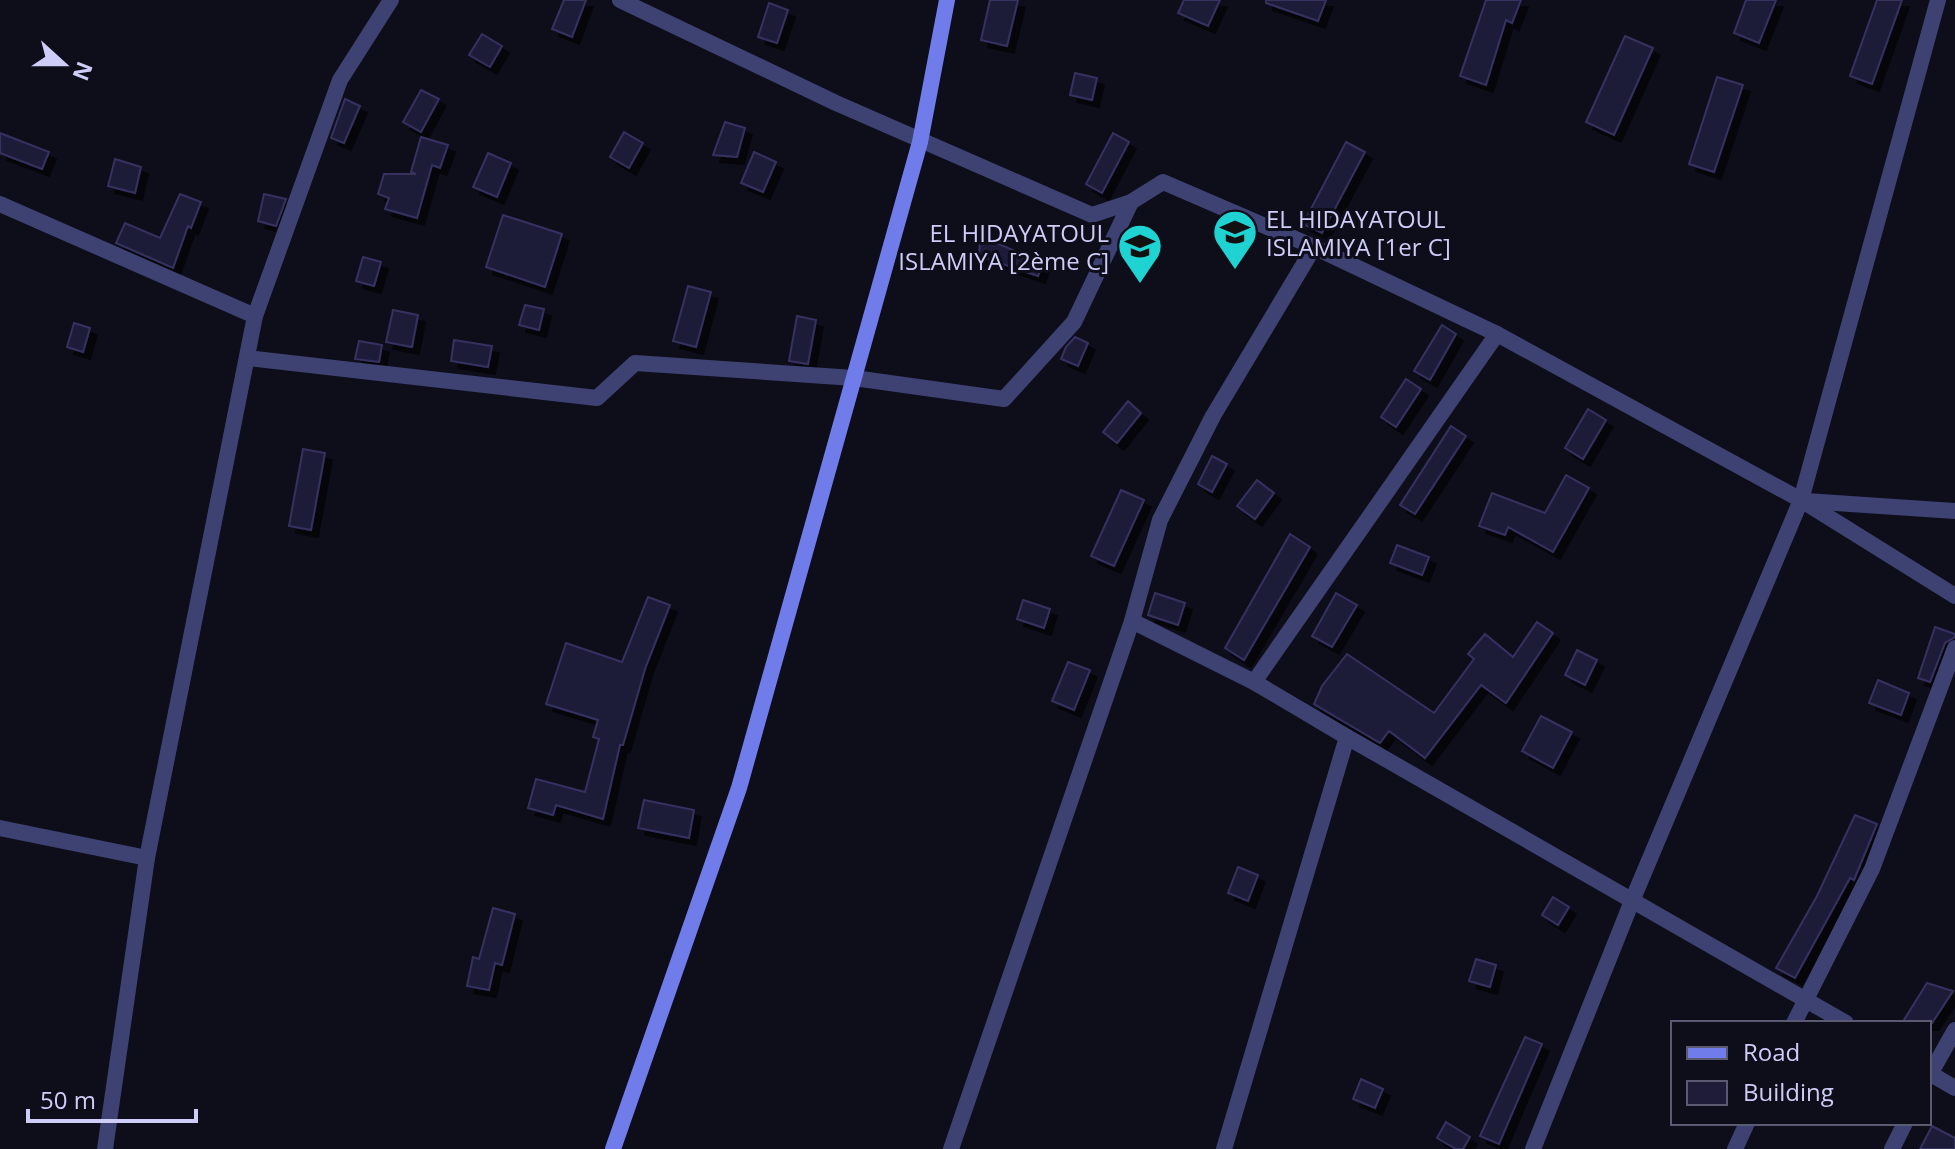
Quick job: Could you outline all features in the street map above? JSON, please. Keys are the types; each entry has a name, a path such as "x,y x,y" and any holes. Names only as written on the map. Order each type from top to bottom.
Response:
{"street":[{"path":"105,1149 147,858 255,316 340,80 391,0"},
{"path":"620,0 920,142 1092,215 1131,202 1163,182 1314,247 1497,334 1801,500 1955,596"},
{"path":"613,1149 739,788 920,142 947,0"},
{"path":"1533,1149 1632,901 1801,500 1938,0"},
{"path":"247,358 597,398 635,363 854,378 1004,399 1074,322 1131,202"},
{"path":"0,204 255,316"},
{"path":"951,1149 1132,621 1160,520 1213,416 1314,247"},
{"path":"1254,682 1497,334"},
{"path":"1801,500 1955,511"},
{"path":"1132,621 1254,682 1843,1021"},
{"path":"1795,1021 1872,869 1955,648"},
{"path":"1224,1149 1347,737"},
{"path":"0,828 147,858"},
{"path":"1931,1071 1955,1030"},
{"path":"1931,1075 1955,1088"},
{"path":"1735,1149 1746,1125"},
{"path":"1892,1149 1904,1125"}],"building":[{"path":"564,0 586,0 572,37 552,29"},
{"path":"990,0 1018,0 1007,46 981,40"},
{"path":"1184,0 1220,0 1208,26 1178,13"},
{"path":"1266,0 1326,0 1318,21 1266,3"},
{"path":"1486,0 1521,0 1512,23 1506,20 1486,85 1460,76"},
{"path":"1746,0 1776,0 1759,43 1734,33"},
{"path":"1877,0 1902,0 1872,84 1850,76"},
{"path":"769,3 788,10 777,43 758,37"},
{"path":"482,34 502,46 490,67 469,55"},
{"path":"1625,36 1653,48 1614,135 1586,122"},
{"path":"1075,73 1097,78 1092,100 1070,95"},
{"path":"1717,77 1743,85 1714,172 1689,164"},
{"path":"421,90 439,99 421,132 403,122"},
{"path":"345,99 360,106 344,143 331,138"},
{"path":"725,122 745,128 737,157 713,155"},
{"path":"624,132 643,143 629,168 610,157"},
{"path":"0,133 49,152 42,169 0,153"},
{"path":"1113,133 1129,142 1102,193 1086,184"},
{"path":"421,137 448,145 440,168 432,165 417,218 385,209 389,198 378,194 384,174 416,174 411,172"},
{"path":"1346,142 1365,152 1322,233 1303,224"},
{"path":"754,152 776,162 763,192 741,183"},
{"path":"488,153 511,163 497,197 473,187"},
{"path":"115,159 141,167 135,193 108,186"},
{"path":"180,194 201,202 191,228 188,226 173,268 116,243 125,223 160,238"},
{"path":"264,194 286,199 276,226 258,221"},
{"path":"503,215 562,234 545,287 486,267"},
{"path":"980,236 1043,263 1038,276 979,256"},
{"path":"363,257 381,262 374,286 356,281"},
{"path":"688,286 711,292 696,347 673,341"},
{"path":"525,305 544,309 539,330 519,325"},
{"path":"393,310 418,315 412,347 386,342"},
{"path":"797,316 816,320 808,364 789,361"},
{"path":"74,323 90,328 83,352 67,347"},
{"path":"1442,325 1456,334 1430,380 1414,371"},
{"path":"1075,337 1088,343 1078,366 1061,359"},
{"path":"454,340 492,346 488,367 451,361"},
{"path":"359,341 382,345 379,362 355,359"},
{"path":"1406,379 1421,389 1396,427 1381,417"},
{"path":"1128,401 1141,413 1117,443 1103,432"},
{"path":"1588,409 1606,420 1583,459 1565,448"},
{"path":"1451,426 1466,436 1415,514 1400,505"},
{"path":"303,449 325,453 311,530 289,526"},
{"path":"1212,456 1227,464 1212,492 1198,484"},
{"path":"1566,475 1589,488 1553,552 1508,527 1505,535 1479,526 1492,493 1545,513"},
{"path":"1257,480 1274,493 1255,519 1237,506"},
{"path":"1121,490 1144,500 1114,566 1091,556"},
{"path":"1290,534 1310,547 1244,660 1225,648"},
{"path":"1397,545 1429,557 1422,575 1390,563"},
{"path":"1155,593 1185,603 1178,625 1148,615"},
{"path":"1336,593 1357,605 1332,647 1312,636"},
{"path":"648,597 670,605 645,669 623,745 620,745 603,819 556,805 553,815 528,808 536,779 585,792 599,739 593,737 598,720 546,704 566,643 622,662"},
{"path":"1023,600 1050,609 1044,628 1017,619"},
{"path":"1537,622 1553,633 1506,703 1481,685 1425,758 1389,731 1380,743 1314,704 1322,686 1347,654 1434,713 1474,659 1468,654 1485,634 1513,657"},
{"path":"1935,627 1955,634 1955,637 1945,643 1930,682 1918,678"},
{"path":"1577,650 1597,660 1585,685 1565,675"},
{"path":"1068,662 1090,670 1074,710 1052,701"},
{"path":"1878,680 1909,693 1901,715 1869,703"},
{"path":"1541,716 1572,732 1553,768 1522,751"},
{"path":"644,800 694,810 689,838 638,828"},
{"path":"1855,815 1877,824 1854,880 1850,878 1795,978 1776,968 1817,896"},
{"path":"1238,867 1258,875 1248,901 1228,893"},
{"path":"1553,897 1569,907 1558,925 1542,915"},
{"path":"493,908 515,914 502,965 495,963 489,990 467,986 473,957 479,959"},
{"path":"1476,959 1496,965 1490,987 1469,981"},
{"path":"1927,983 1953,991 1932,1023 1903,1021"},
{"path":"1525,1037 1542,1044 1499,1144 1480,1136"},
{"path":"1361,1079 1383,1089 1375,1108 1353,1099"},
{"path":"1446,1122 1470,1137 1463,1149 1456,1149 1437,1138"},
{"path":"1932,1126 1955,1138 1955,1149 1920,1149"}],"place":[{"name":"EL HIDAYATOUL ISLAMIYA [1er C]","path":"1235,271"},
{"name":"EL HIDAYATOUL ISLAMIYA [2ème C]","path":"1140,285"}]}
